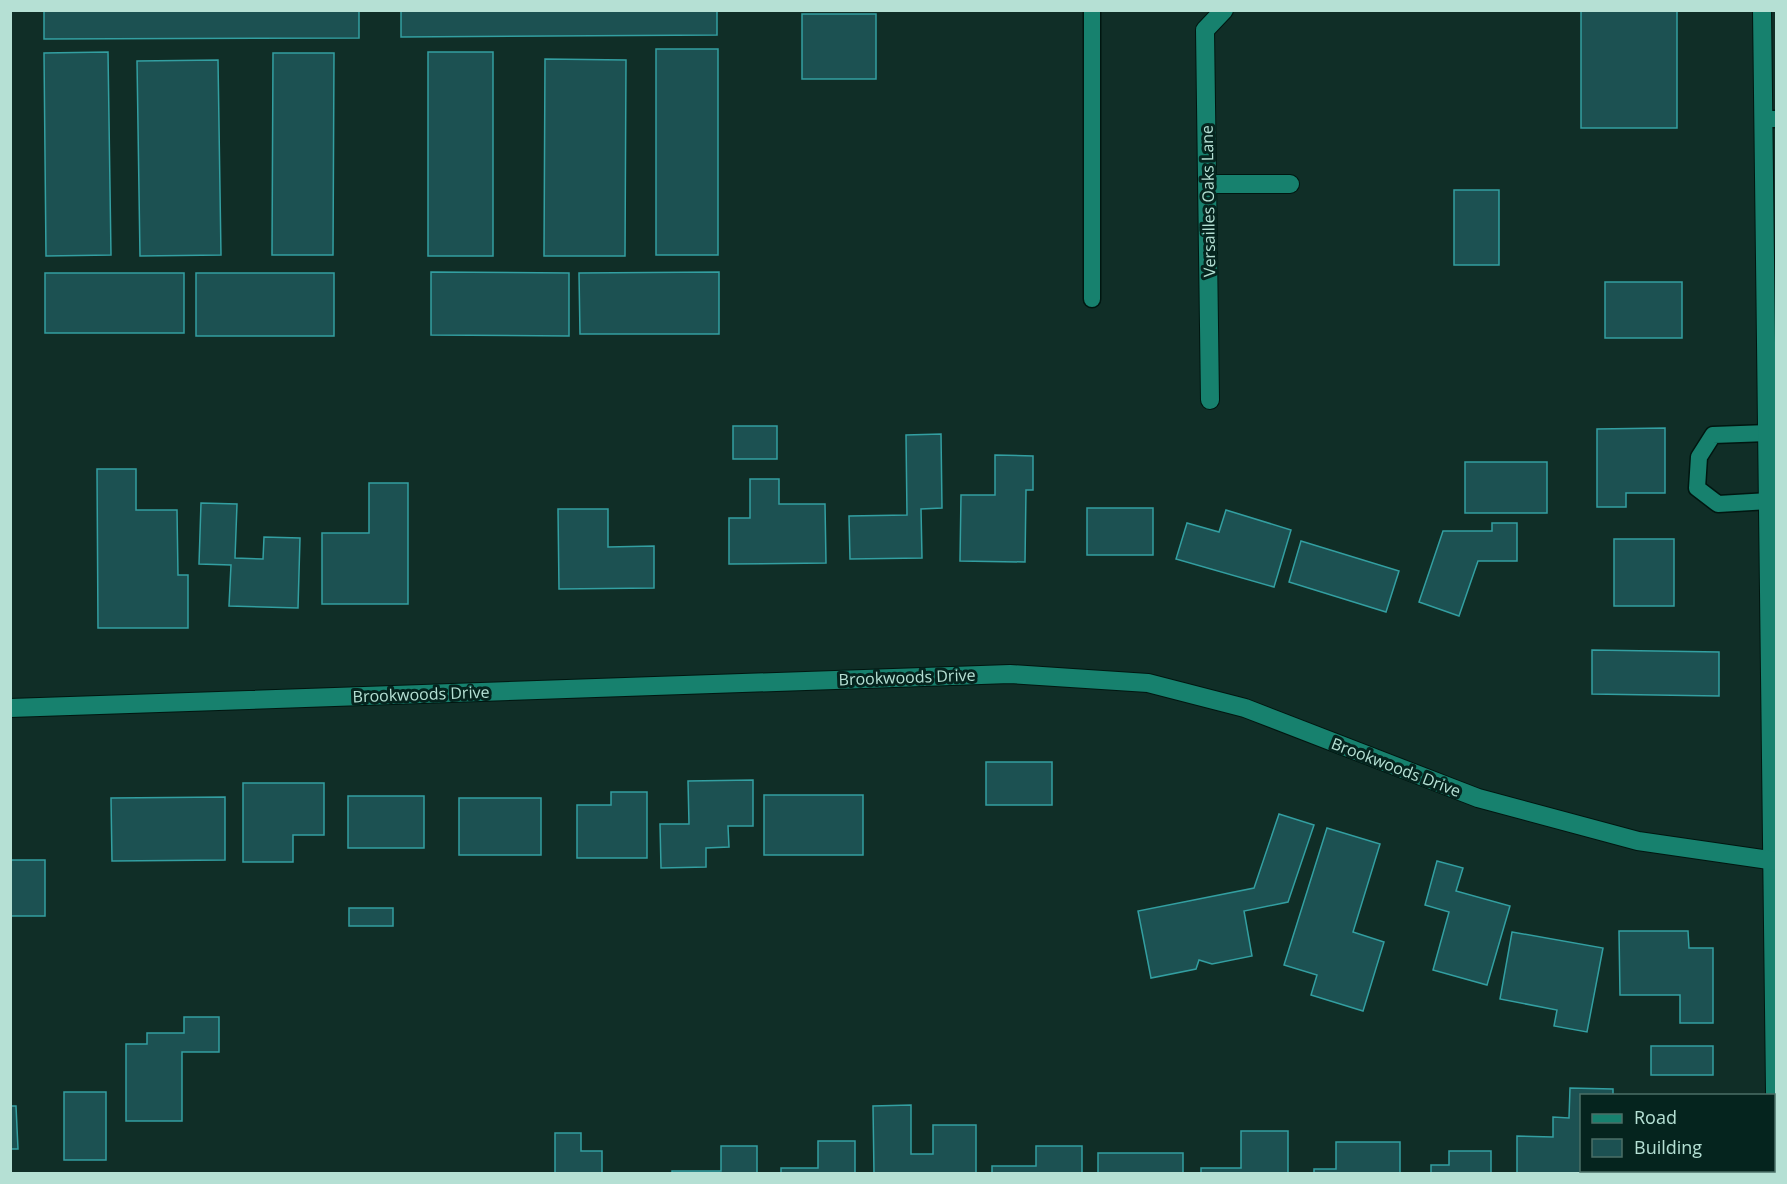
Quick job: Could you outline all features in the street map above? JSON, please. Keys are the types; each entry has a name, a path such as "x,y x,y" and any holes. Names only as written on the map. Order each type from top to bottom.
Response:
{"street":[{"name":"Versailles Oaks Lane","path":"1210,400 1209,184 1205,30 1224,10"},
{"path":"1762,10 1770,119 1768,432 1775,861 1776,1173"},
{"path":"1209,184 1290,184"},
{"name":"Brookwoods Drive","path":"10,708 1010,674 1148,683 1245,708 1478,798 1638,841 1775,861"}],"lane":[{"path":"1092,10 1092,299"},
{"path":"1768,432 1713,435 1699,457 1697,488 1718,504 1769,501"}],"building":[{"path":"44,10 359,10 359,38 44,39"},
{"path":"401,10 717,10 717,35 401,37"},
{"path":"1581,10 1677,10 1677,128 1581,128"},
{"path":"802,14 876,14 876,79 802,79"},
{"path":"656,49 718,49 718,255 656,255"},
{"path":"108,52 111,255 46,256 44,53"},
{"path":"428,52 493,52 493,256 428,256"},
{"path":"273,53 334,53 333,255 272,255"},
{"path":"545,59 626,60 625,256 544,256"},
{"path":"218,60 221,255 140,256 137,61"},
{"path":"1454,190 1499,190 1499,265 1454,265"},
{"path":"431,272 569,273 569,336 431,335"},
{"path":"719,272 719,334 580,334 579,273"},
{"path":"45,273 184,273 184,333 45,333"},
{"path":"196,273 334,273 334,336 196,336"},
{"path":"1605,282 1682,282 1682,338 1605,338"},
{"path":"733,426 777,426 777,459 733,459"},
{"path":"1665,428 1665,493 1626,493 1626,507 1597,507 1597,429"},
{"path":"941,434 942,508 921,509 922,558 850,559 849,516 907,515 906,435"},
{"path":"995,455 1033,456 1033,490 1026,490 1025,562 960,561 961,495 995,495"},
{"path":"1465,462 1547,462 1547,513 1465,513"},
{"path":"97,469 136,469 136,510 177,510 178,575 188,575 188,628 98,628"},
{"path":"750,479 779,479 779,504 825,504 826,563 729,564 729,518 750,518"},
{"path":"369,483 408,483 408,604 322,604 322,533 369,533"},
{"path":"201,503 237,504 235,558 263,559 264,537 300,538 298,608 229,606 231,565 199,564"},
{"path":"1087,508 1153,508 1153,555 1087,555"},
{"path":"558,509 608,509 608,547 654,546 654,588 559,589"},
{"path":"1226,510 1291,530 1274,587 1176,559 1187,523 1219,532"},
{"path":"1492,523 1517,523 1517,561 1478,561 1459,616 1419,602 1443,531 1492,531"},
{"path":"1614,539 1674,539 1674,606 1614,606"},
{"path":"1301,541 1399,571 1386,612 1289,582"},
{"path":"1592,650 1719,652 1719,696 1592,694"},
{"path":"986,762 1052,762 1052,805 986,805"},
{"path":"753,780 753,826 728,826 729,847 706,848 706,867 661,868 660,824 689,824 688,781"},
{"path":"243,783 324,783 324,835 293,835 293,862 243,862"},
{"path":"611,792 647,792 647,858 577,858 577,805 611,805"},
{"path":"764,795 863,795 863,855 764,855"},
{"path":"348,796 424,796 424,848 348,848"},
{"path":"225,797 225,860 112,861 111,798"},
{"path":"459,798 541,798 541,855 459,855"},
{"path":"1279,814 1314,825 1288,902 1244,911 1252,956 1212,964 1199,960 1196,969 1151,978 1138,911 1254,888"},
{"path":"1327,828 1380,844 1353,932 1384,942 1363,1011 1311,995 1317,975 1284,965"},
{"path":"10,860 45,860 45,916 10,916"},
{"path":"1437,861 1463,868 1456,891 1510,906 1487,985 1433,970 1449,912 1425,905"},
{"path":"349,908 393,908 393,926 349,926"},
{"path":"1619,931 1688,931 1689,948 1713,948 1713,1023 1680,1023 1680,995 1620,995"},
{"path":"1512,932 1603,948 1587,1032 1554,1026 1557,1010 1500,999"},
{"path":"184,1017 219,1017 219,1052 182,1052 182,1121 126,1121 126,1044 147,1044 147,1033 184,1033"},
{"path":"1651,1046 1713,1046 1713,1075 1651,1075"},
{"path":"1570,1088 1613,1089 1613,1094 1580,1094 1580,1172 1596,1172 1596,1174 1517,1174 1517,1136 1553,1137 1553,1117 1569,1118"},
{"path":"64,1092 106,1092 106,1160 64,1160"},
{"path":"911,1105 911,1154 933,1154 933,1125 976,1125 976,1174 874,1174 873,1106"},
{"path":"10,1106 16,1106 18,1149 10,1149"},
{"path":"1241,1131 1288,1131 1288,1174 1201,1174 1201,1168 1241,1168"},
{"path":"555,1133 581,1133 581,1151 602,1151 602,1173 655,1174 555,1174"},
{"path":"818,1141 855,1141 855,1174 781,1174 781,1168 818,1168"},
{"path":"1336,1142 1400,1142 1400,1174 1314,1174 1314,1169 1336,1169"},
{"path":"721,1146 757,1146 757,1174 672,1174 672,1171 721,1171"},
{"path":"1036,1146 1082,1146 1082,1174 992,1174 992,1166 1036,1166"},
{"path":"1449,1151 1491,1151 1491,1174 1431,1174 1431,1165 1449,1165"},
{"path":"1098,1153 1183,1153 1183,1174 1098,1174"},
{"path":"1636,1172 1716,1172 1716,1174 1636,1174"}]}
